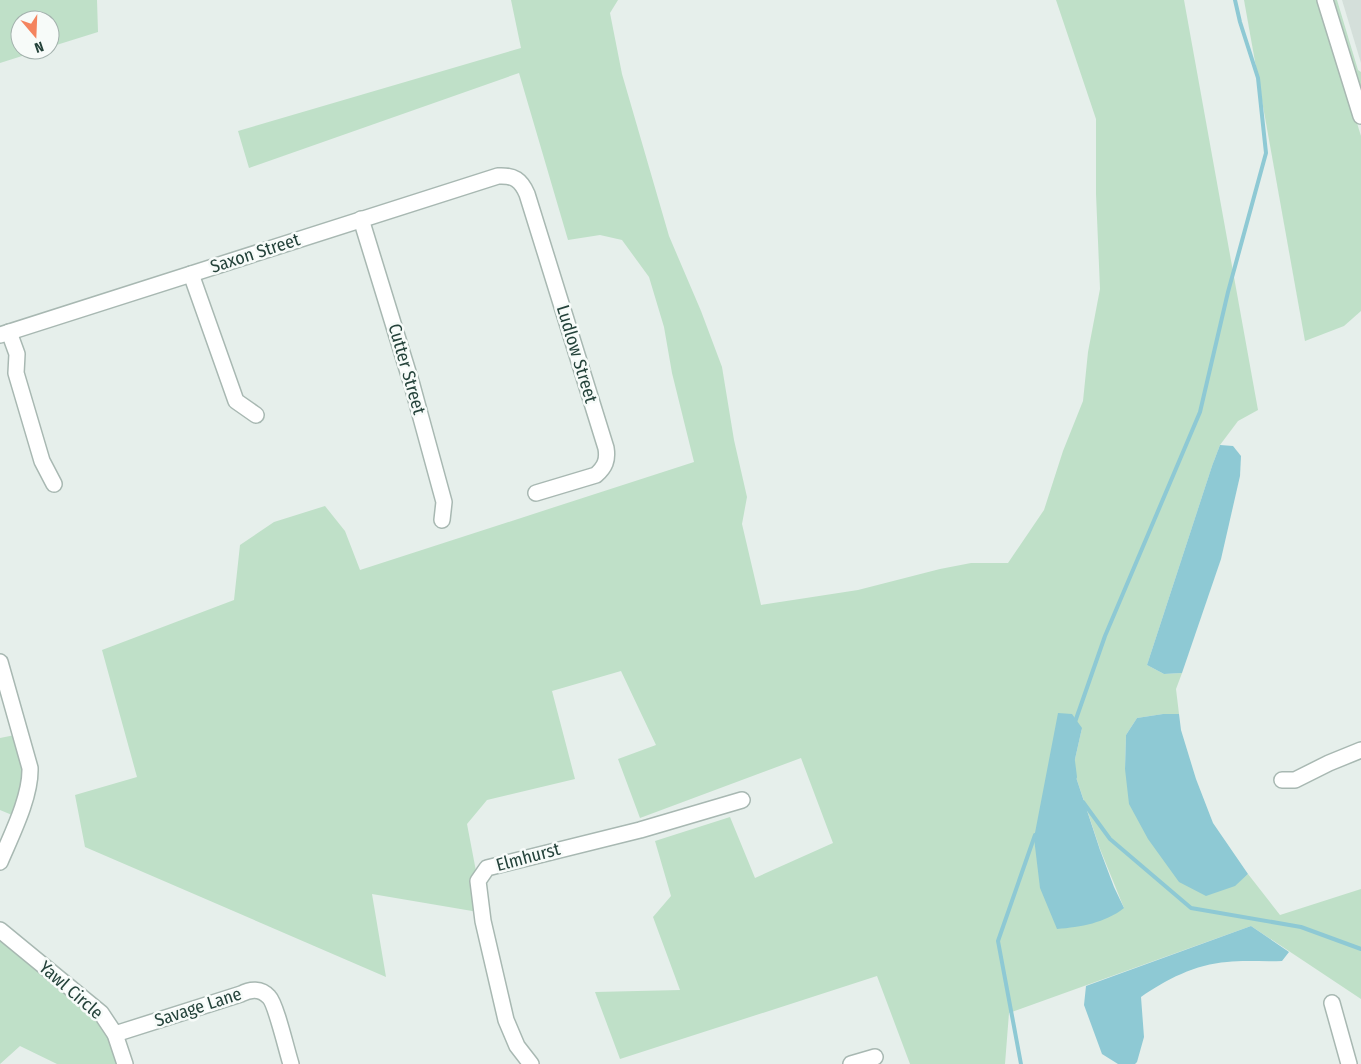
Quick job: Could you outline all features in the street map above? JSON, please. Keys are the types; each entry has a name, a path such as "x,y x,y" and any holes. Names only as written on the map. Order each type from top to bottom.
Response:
{"street":[{"path":"1325,0 1361,116"},
{"name":"Saxon Street","path":"5,334 498,176 511,176"},
{"name":"Ludlow Street","path":"511,176 518,179 528,194 607,456 602,470 596,475 536,493"},
{"name":"Cutter Street","path":"361,219 412,385 444,502 442,520"},
{"path":"191,274 236,401 256,415"},
{"path":"5,334 18,354 16,373 42,461 54,484"},
{"path":"0,662 30,768 29,789 7,829 0,862"},
{"path":"1282,780 1295,780 1361,750"},
{"name":"Elmhurst","path":"531,1064 517,1046 504,1011 484,921 478,881 486,868 640,830 742,800"},
{"name":"Yawl Circle","path":"0,930 101,1013 115,1034 125,1064"},
{"name":"Savage Lane","path":"115,1034 255,990 264,992 272,1001 291,1064"},
{"path":"1332,1003 1349,1064"},
{"path":"851,1064 875,1056"}],"shaded area":[{"path":"1342,0 1361,0 1361,63"}],"green space":[{"path":"0,0 97,0 98,32 60,44 60,10 10,10 10,60 0,63"},
{"path":"511,0 618,0 610,13 622,74 669,236 701,311 722,367 734,440 747,497 742,524 761,605 858,590 971,563 1008,563 1044,510 1063,451 1083,401 1088,352 1100,289 1096,194 1096,119 1056,0 1184,0 1258,410 1238,421 1220,445 1147,665 1164,674 1182,673 1176,689 1179,714 1163,714 1137,718 1126,735 1125,769 1234,886 1248,874 1280,915 1361,889 1361,999 1251,926 1009,1013 1005,1064 910,1064 877,976 620,1059 595,992 680,990 653,917 671,896 655,841 730,817 755,878 833,843 801,758 640,818 618,759 656,745 621,671 552,691 575,779 487,800 467,824 484,913 372,894 386,977 85,847 75,795 137,777 102,650 234,600 240,545 274,522 325,506 345,531 360,570 694,462 672,373 664,327 649,277 622,240 600,235 568,240 519,73 249,168 238,131 521,48","holes":["1082,728 1073,768 1100,849 1124,908 1034,838"]},
{"path":"1244,0 1319,0 1361,136 1361,311 1344,326 1305,341"},
{"path":"1332,0 1337,0 1358,70 1361,72 1361,96"},
{"path":"15,735 25,778 12,815 0,810 0,738"},
{"path":"0,938 97,1018 111,1041 118,1064 57,1064 20,1046 0,1064"}],"water":[{"path":"1220,445 1233,446 1241,456 1240,476 1221,559 1182,673 1164,674 1147,665"},
{"path":"1058,713 1072,714 1082,728 1073,768 1100,850 1124,908 1101,921 1057,929 1040,888 1034,838"},
{"path":"1163,714 1179,714 1181,730 1196,779 1213,823 1248,874 1235,886 1206,896 1179,882 1148,839 1129,804 1125,769 1126,735 1137,718"},
{"path":"1251,926 1289,952 1282,961 1215,963 1192,969 1171,979 1141,997 1144,1037 1137,1062 1135,1064 1118,1064 1102,1054 1084,1005 1086,986"}],"waterway":[{"path":"1075,722 1105,636 1200,412 1228,292 1266,153 1258,78 1235,0"},
{"path":"1073,761 1075,777"},
{"path":"1083,802 1110,839 1191,908 1301,927 1361,949"},
{"path":"1021,1064 998,941 1035,835"}]}
